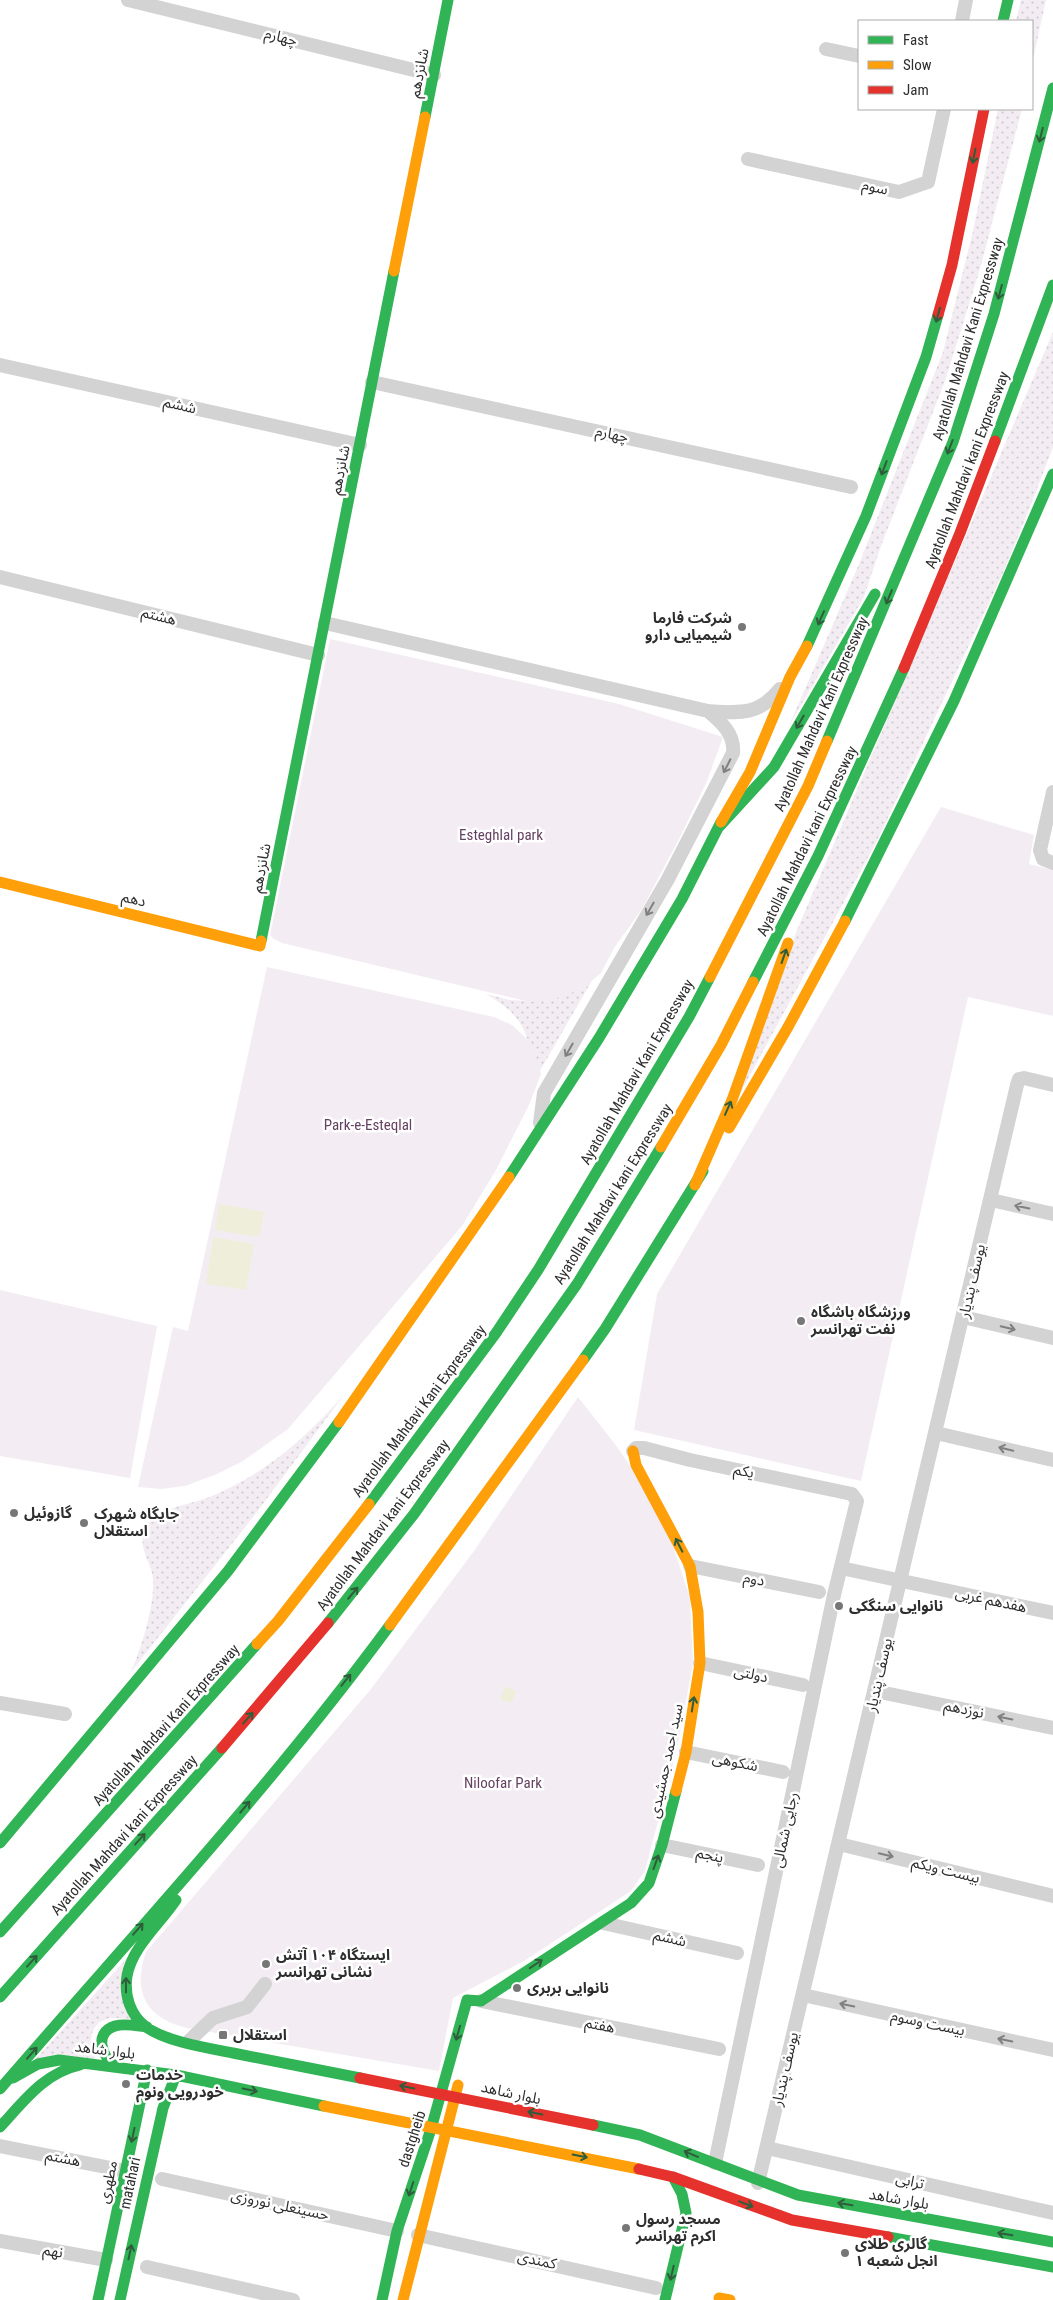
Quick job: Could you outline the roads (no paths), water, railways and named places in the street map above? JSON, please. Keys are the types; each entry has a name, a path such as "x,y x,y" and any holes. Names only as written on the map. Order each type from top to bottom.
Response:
{"main road":[{"name":"شانزدهم","path":"260,946 448,0"},
{"path":"1003,20 1008,0"},
{"name":"Ayatollah Mahdavi Kani Expressway","path":"0,1932 278,1621 496,1333 533,1278 689,1017 808,786 953,442 994,314 1053,88"},
{"path":"0,1843 89,1739 228,1570 328,1440 493,1202 599,1038 682,899 718,828 750,772 790,677 814,632 866,516 926,357 952,265 984,110"},
{"name":"Ayatollah Mahdavi kani Expressway","path":"0,1997 262,1702 360,1585 414,1514 577,1284 657,1155 721,1045 818,856 893,696 960,533 1053,285"},
{"path":"4,2086 280,1766 388,1628 525,1442 605,1328 694,1185 795,1016 895,825 1005,589 1053,474"},
{"path":"718,828 774,766 881,584 910,547"},
{"path":"694,1185 732,1100 818,856"},
{"name":"دهم","path":"0,882 260,946"},
{"name":"سید احمد جمشیدی","path":"480,2005 573,1938 603,1923 631,1903 648,1883 662,1845 686,1752 700,1663 698,1612 690,1566 636,1465 633,1451"},
{"name":"بلوار شاهد","path":"199,1862 171,1907 141,1947 127,1974 125,1989 128,2001 135,2014 147,2028 188,2042 640,2135 758,2183 798,2195 1053,2242"},
{"name":"dastgheib","path":"382,2300 397,2231 431,2128 467,2000 480,2005"},
{"path":"116,2067 104,2058 101,2050 103,2035 108,2029 115,2026 147,2028"},
{"name":"بلوار شاهد","path":"4,2086 38,2064 60,2060 176,2074 431,2128 632,2167 672,2177 792,2220 1053,2267"},
{"path":"0,2127 41,2084 57,2072 74,2066 91,2065"},
{"name":"مطهری","path":"98,2300 147,2070"},
{"name":"dastgheib","path":"403,2300 461,2072"},
{"name":"matahari","path":"120,2300 163,2108 176,2074"},
{"path":"140,2104 163,2108"},
{"path":"665,2300 686,2213 686,2203 682,2191 672,2177"},
{"path":"710,2201 723,2196"},
{"path":"675,2300 697,2214"}],"street":[{"name":"چهارم","path":"128,0 434,75"},
{"path":"962,20 966,0"},
{"path":"826,49 858,56"},
{"name":"سوم","path":"748,159 898,192 928,182 944,110"},
{"name":"ششم","path":"0,365 360,445"},
{"name":"چهارم","path":"372,382 851,487"},
{"name":"هشتم","path":"0,577 318,655"},
{"path":"325,623 708,711 737,713 753,711 766,703 790,677"},
{"path":"540,1129 544,1093 668,878 733,754 732,737 722,723 708,711"},
{"path":"1048,861 1040,850 1053,792"},
{"name":"یوسف پندیار","path":"758,2183 1019,1079 1024,1078 1053,1084"},
{"path":"991,1200 1053,1214"},
{"path":"963,1317 1053,1338"},
{"path":"936,1433 1053,1460"},
{"name":"یکم","path":"633,1451 636,1448 644,1448 690,1460 852,1494 857,1497"},
{"name":"رجایی شمالی","path":"715,2164 857,1497"},
{"name":"دوم","path":"690,1566 819,1592"},
{"name":"هفدهم غربی","path":"841,1568 1053,1613"},
{"name":"دولتی","path":"700,1663 803,1685"},
{"name":"نوزدهم","path":"875,1691 1053,1728"},
{"path":"0,1703 65,1714"},
{"name":"شکوهی","path":"686,1752 783,1772"},
{"name":"بیست ویکم","path":"839,1844 1053,1896"},
{"name":"پنجم","path":"662,1845 758,1865"},
{"name":"ششم","path":"603,1923 737,1953"},
{"path":"188,2042 213,2018 247,2007 265,1984"},
{"name":"بیست وسوم","path":"803,1995 1053,2050"},
{"name":"هفتم","path":"480,2005 719,2049"},
{"name":"هشتم","path":"0,2146 126,2171"},
{"name":"ترابی","path":"767,2148 1053,2213"},
{"name":"حسینعلی نوروزی","path":"162,2179 397,2231"},
{"name":"کمندی","path":"418,2235 656,2288"},
{"name":"نهم","path":"0,2241 106,2260"},
{"path":"147,2267 293,2300"}],"place":[{"name":"شرکت فارما شیمیایی دارو","path":"742,627"},
{"name":"ورزشگاه باشگاه نفت تهرانسر","path":"801,1321"},
{"name":"گازوئیل","path":"14,1513"},
{"name":"جایگاه شهرک استقلال","path":"84,1523"},
{"name":"نانوایی سنگکی","path":"839,1606"},
{"name":"ایستگاه ۱۰۴ آتش ‌نشانی تهرانسر","path":"266,1964"},
{"name":"نانوایی بربری","path":"517,1988"},
{"name":"استقلال","path":"223,2035"},
{"name":"خدمات خودرویی ونوم","path":"126,2084"},
{"name":"مسجد رسول اکرم تهرانسر","path":"626,2228"},
{"name":"گالری طلای انجل شعبه ۱","path":"845,2253"}],"park label":[{"name":"Esteghlal park","path":"501,835"},
{"name":"Park-e-Esteqlal","path":"368,1125"},
{"name":"Niloofar Park","path":"503,1783"}]}
